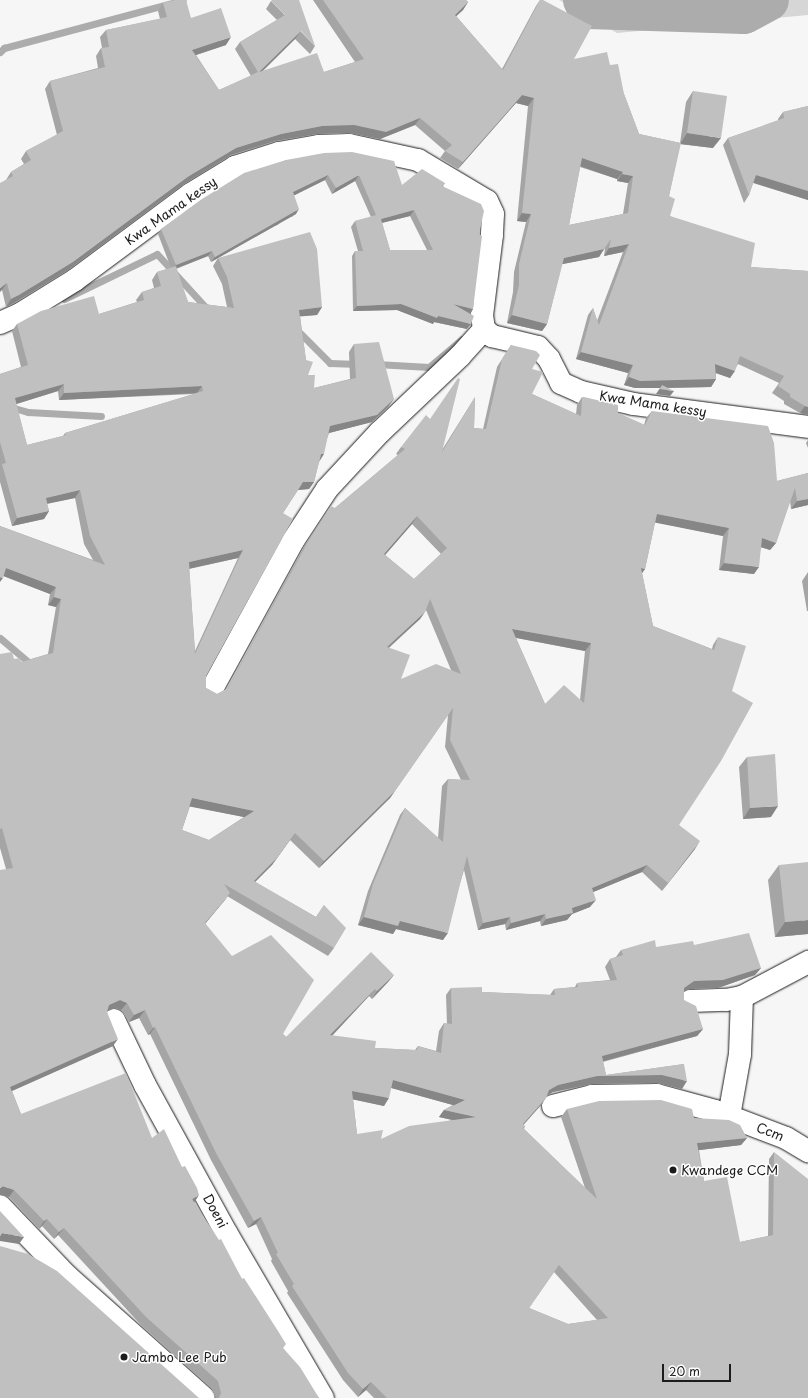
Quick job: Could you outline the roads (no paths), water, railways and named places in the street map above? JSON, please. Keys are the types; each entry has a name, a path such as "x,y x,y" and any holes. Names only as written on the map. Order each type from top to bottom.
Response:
{"street":[{"name":"Kwa Mama kessy","path":"0,323 20,314 75,280 191,194 235,167 279,153 319,146 349,145 418,160 487,201 491,207 492,221 482,315 484,329 492,336 538,347 549,359 561,383 581,392 634,404 808,427"},
{"path":"212,689 293,540 323,494 380,432 460,356 484,329"},
{"path":"690,1001 726,1000 742,997 808,962"},
{"path":"730,1116 740,1054 742,997"},
{"name":"Doeni","path":"114,1020 146,1085 231,1241 323,1398"},
{"name":"Ccm","path":"553,1106 592,1096 657,1095 730,1116 786,1138 808,1151"},
{"path":"0,1206 67,1276 204,1398"}],"waterway":[{"path":"0,52 4,48 183,0"},
{"path":"584,0 588,8 744,13 768,0"},
{"path":"64,299 157,254 208,310"},
{"path":"296,329 330,363 358,364"},
{"path":"376,364 429,367 462,339"},
{"path":"0,417 14,408 28,412 101,416"},
{"path":"0,638 32,665"}],"place":[{"name":"Kwandege CCM","path":"673,1170"},
{"name":"Jambo Lee Pub","path":"124,1357"}]}
